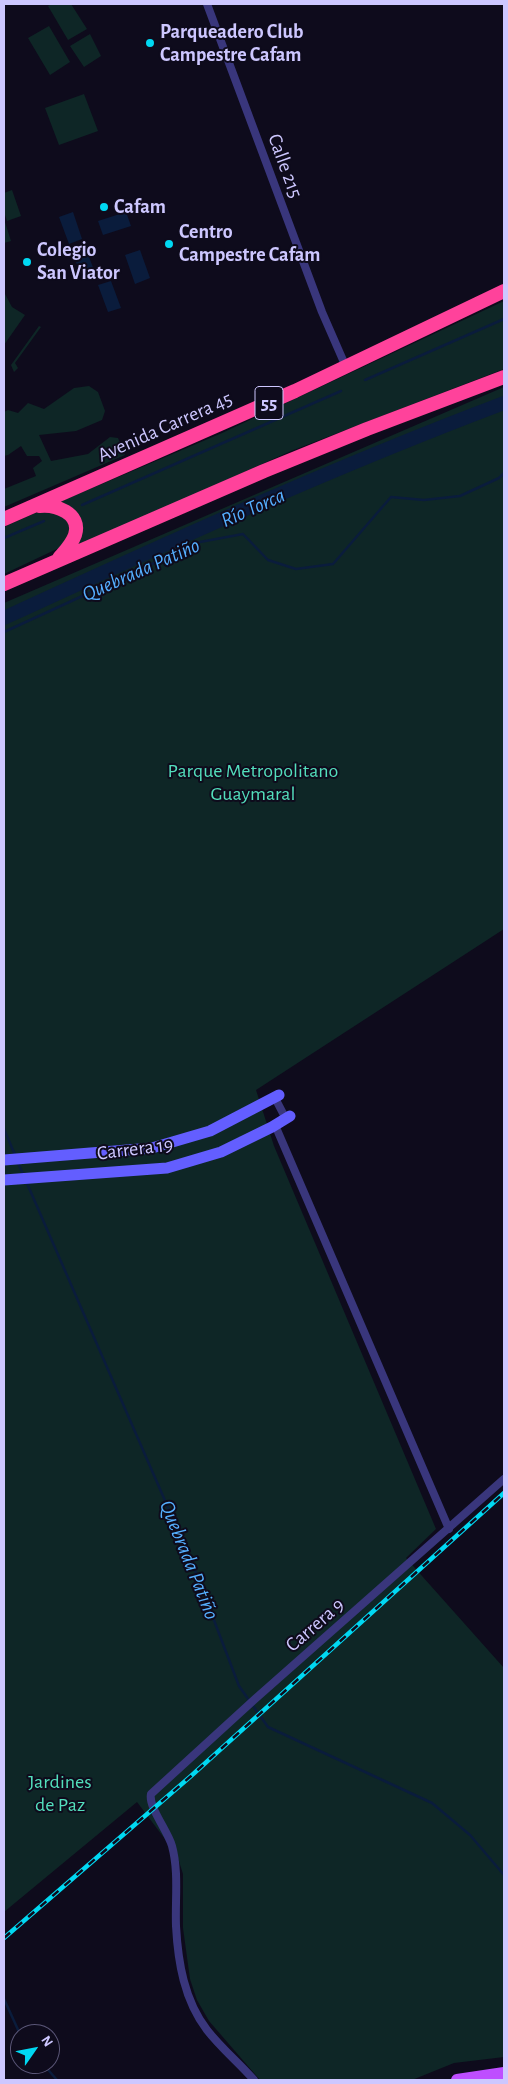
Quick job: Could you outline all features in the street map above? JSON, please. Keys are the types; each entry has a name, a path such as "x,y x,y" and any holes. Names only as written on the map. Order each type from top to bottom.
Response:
{"highway":[{"name":"Avenida Carrera 45","path":"4,519 160,452 346,367 504,291"},
{"path":"4,584 264,471 367,429 504,377"},
{"path":"30,507 54,506 64,509 71,516 76,530 75,536 55,562"}],"main road":[{"name":"Carrera 19","path":"4,1160 152,1148 210,1131 277,1097"},
{"name":"Carrera 19","path":"4,1180 167,1168 221,1152 288,1117"},
{"path":"457,2080 504,2073"}],"street":[{"name":"Calle 215","path":"207,4 319,304 346,367"},
{"path":"277,1097 288,1117"},
{"path":"275,1125 449,1530"},
{"name":"Carrera 9","path":"254,2080 207,2030 191,2004 183,1982 176,1925 177,1874 172,1846 150,1798 152,1794 254,1699 449,1530 504,1479"}],"green space":[{"path":"52,4 71,4 87,29 68,40 48,6"},
{"path":"49,26 70,62 50,75 28,38"},
{"path":"90,34 101,56 84,67 70,46"},
{"path":"84,94 98,131 59,145 45,108"},
{"path":"12,190 21,216 7,221 4,212 4,193"},
{"path":"4,219 11,241 4,243"},
{"path":"5,294 12,307 25,315 4,345"},
{"path":"504,301 504,369 291,451 75,548 80,535 57,503 222,433"},
{"path":"39,326 41,327 15,363 18,368 14,372 11,365"},
{"path":"89,386 98,392 105,411 102,420 76,431 39,435 51,461 88,454 110,437 118,438 125,455 4,507 4,489 36,476 33,468 42,461 39,456 27,456 21,446 4,456 4,412 8,410 18,413 28,403 44,409 74,388"},
{"name":"Parque Metropolitano Guaymaral","path":"504,387 504,929 256,1090 274,1146 436,1529 406,1558 504,1668 504,2057 454,2063 412,2080 260,2080 209,2021 197,2000 190,1979 183,1928 183,1874 177,1855 137,1802 4,1912 4,603"},
{"path":"40,511 62,512 72,530 61,547 4,574 4,527"}],"water":[{"path":"73,212 82,239 69,244 59,217"},
{"path":"126,212 131,226 103,235 98,221"},
{"path":"84,244 94,270 81,275 71,249"},
{"path":"140,250 150,278 135,284 125,255"},
{"path":"111,281 121,308 108,312 98,285"}],"waterway":[{"path":"365,380 504,319"},
{"path":"82,505 341,391"},
{"name":"Río Torca","path":"4,618 190,533 315,479 440,427 504,403"},
{"name":"Quebrada Patiño","path":"4,632 200,542 243,534 268,560 296,569 333,564 391,497 424,500 460,496 499,478 504,473"},
{"path":"4,538 44,521"},
{"name":"Quebrada Patiño","path":"4,1129 15,1155"},
{"name":"Quebrada Patiño","path":"18,1163 24,1176"},
{"name":"Quebrada Patiño","path":"26,1181 193,1565 239,1686 268,1727 432,1803 470,1835 504,1875"},
{"path":"4,1999 15,2024"},
{"path":"52,2074 57,2080"}],"railway":[{"path":"4,1938 191,1776 504,1493"}],"place":[{"name":"Parqueadero Club Campestre Cafam","path":"150,43"},
{"name":"Cafam","path":"104,207"},
{"name":"Centro Campestre Cafam","path":"169,244"},
{"name":"Colegio San Viator","path":"27,262"}],"park label":[{"name":"Jardines de Paz","path":"60,1794"}]}
